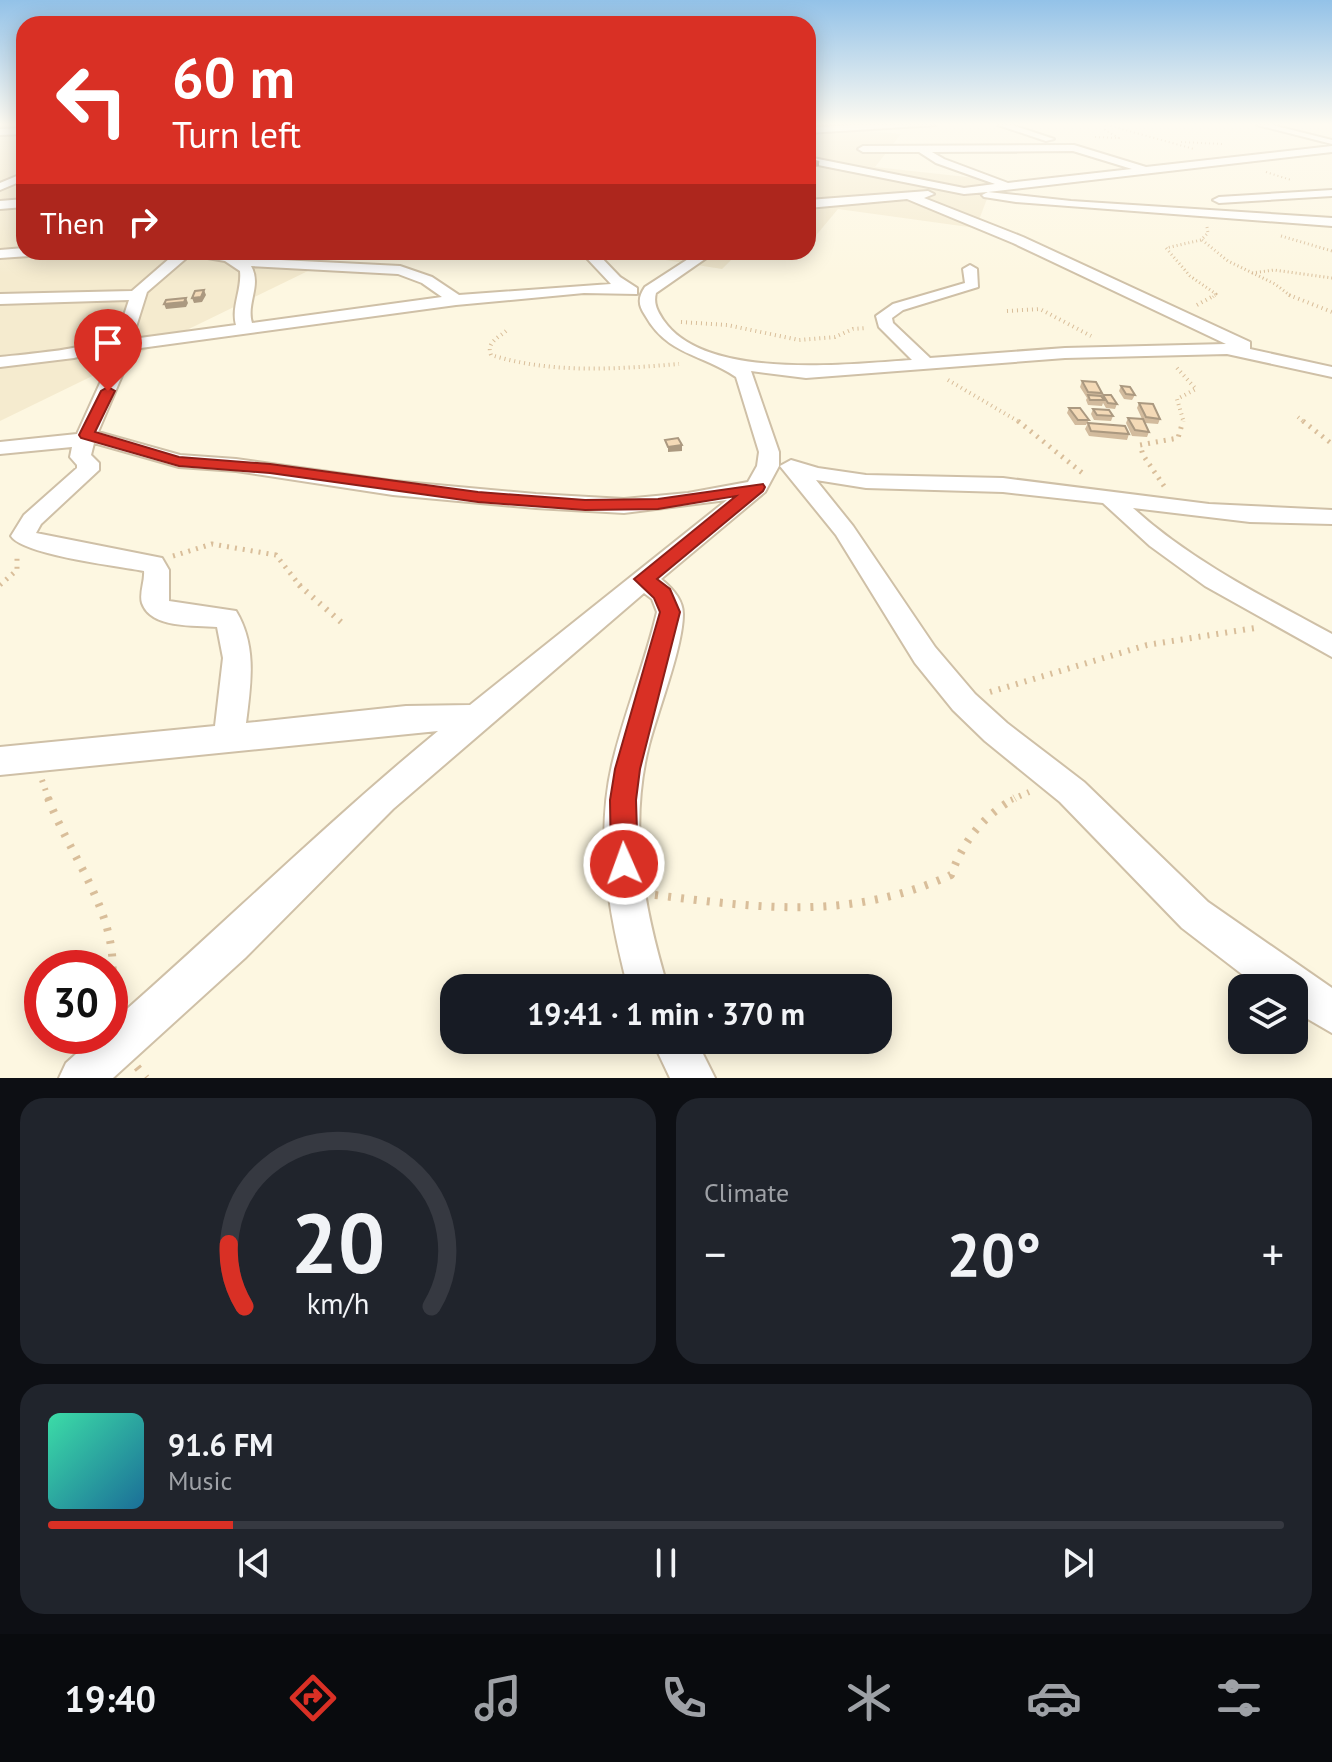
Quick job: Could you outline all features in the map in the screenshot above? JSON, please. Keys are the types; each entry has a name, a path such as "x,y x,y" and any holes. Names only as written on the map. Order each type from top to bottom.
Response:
{"street":[{"path":"883,175 1030,202 1328,223"},
{"path":"978,175 1003,185"},
{"path":"816,203 964,191 1094,175"},
{"path":"1059,179 1103,187"},
{"path":"1135,194 1216,201 1331,193"},
{"path":"906,195 1029,245 1267,357"},
{"path":"116,343 128,327 137,295 176,260"},
{"path":"231,260 400,270 427,280 456,300"},
{"path":"231,260 247,269 249,288 241,314 245,328"},
{"path":"596,260 644,304 671,340 744,374 781,460 845,531 925,655 964,702 1058,780 1126,843 1195,915 1271,972 1332,1012"},
{"path":"644,304 650,290 696,260"},
{"path":"918,365 882,320 889,311 970,286 973,284 970,269"},
{"path":"0,362 74,353 116,343 456,300 584,289 644,304"},
{"path":"0,299 137,295"},
{"path":"10,538 84,476 88,463 81,457 85,437 99,414 120,359 116,343"},
{"path":"720,361 806,373 999,356 1227,349 1332,375"},
{"path":"0,448 85,437 115,441 179,461 236,465 393,488 624,506 688,500 757,487"},
{"path":"81,1078 231,944 381,798 475,717 757,487 768,466 781,460 841,479 1003,485 1263,515 1332,517"},
{"path":"1108,496 1125,514 1184,559 1332,647"},
{"path":"10,538 153,564 158,574 153,601 157,609 226,618 234,628 235,691 229,736"},
{"path":"644,579 663,594 670,612 628,769 623,837 632,936 644,974"},
{"path":"0,761 406,719 475,717"},
{"path":"680,1054 693,1078"}],"path":[{"path":"1279,175 1331,193"},
{"path":"1160,211 1206,221 1208,233 1201,240 1166,248 1190,276 1216,294 1187,310 1185,318"},
{"path":"1201,240 1292,297 1332,312"},
{"path":"1251,273 1274,270 1332,278"},
{"path":"644,304 799,340 835,337 857,328 892,330"},
{"path":"1007,311 1040,309 1091,336 1111,351"},
{"path":"506,331 491,343 491,355 528,365 621,367 720,361"},
{"path":"1160,350 1196,389 1177,399 1185,424 1178,438 1140,445 1143,455 1164,486 1171,505"},
{"path":"918,365 1004,409 1058,449 1108,496"},
{"path":"1298,417 1332,444"},
{"path":"0,585 17,570 16,549 10,538"},
{"path":"153,564 212,544 276,555 300,586 342,623"},
{"path":"964,702 1011,683 1147,645 1288,622"},
{"path":"37,757 49,806 96,901 113,950"},
{"path":"626,891 775,910 886,900 929,887 951,875 961,846 982,820 1006,802 1058,780"}],"shaded area":[{"path":"0,175 16,175 16,260 331,260 0,421"},
{"path":"816,175 951,175 994,180 976,228 838,209 816,235"},
{"path":"666,260 731,260 722,269"}],"building":[{"path":"204,290 201,297 192,298 195,291"},
{"path":"186,298 184,302 164,304 166,300"},
{"path":"1082,381 1096,382 1102,393 1088,392"},
{"path":"1121,386 1130,387 1135,395 1126,394"},
{"path":"1088,395 1101,396 1104,400 1090,400"},
{"path":"1103,395 1111,395 1117,404 1108,403"},
{"path":"1139,403 1153,404 1160,419 1146,417"},
{"path":"1069,408 1080,408 1089,420 1078,420"},
{"path":"1093,409 1109,410 1113,416 1097,415"},
{"path":"1128,418 1143,419 1149,432 1135,430"},
{"path":"1088,423 1125,426 1129,434 1091,431"},
{"path":"678,438 682,445 668,447 665,440"}],"route":[{"path":"108,391 86,435 179,461 270,469 393,488 585,505 658,504 757,487 644,579 663,594 670,612 628,769 623,800 624,864"}]}
